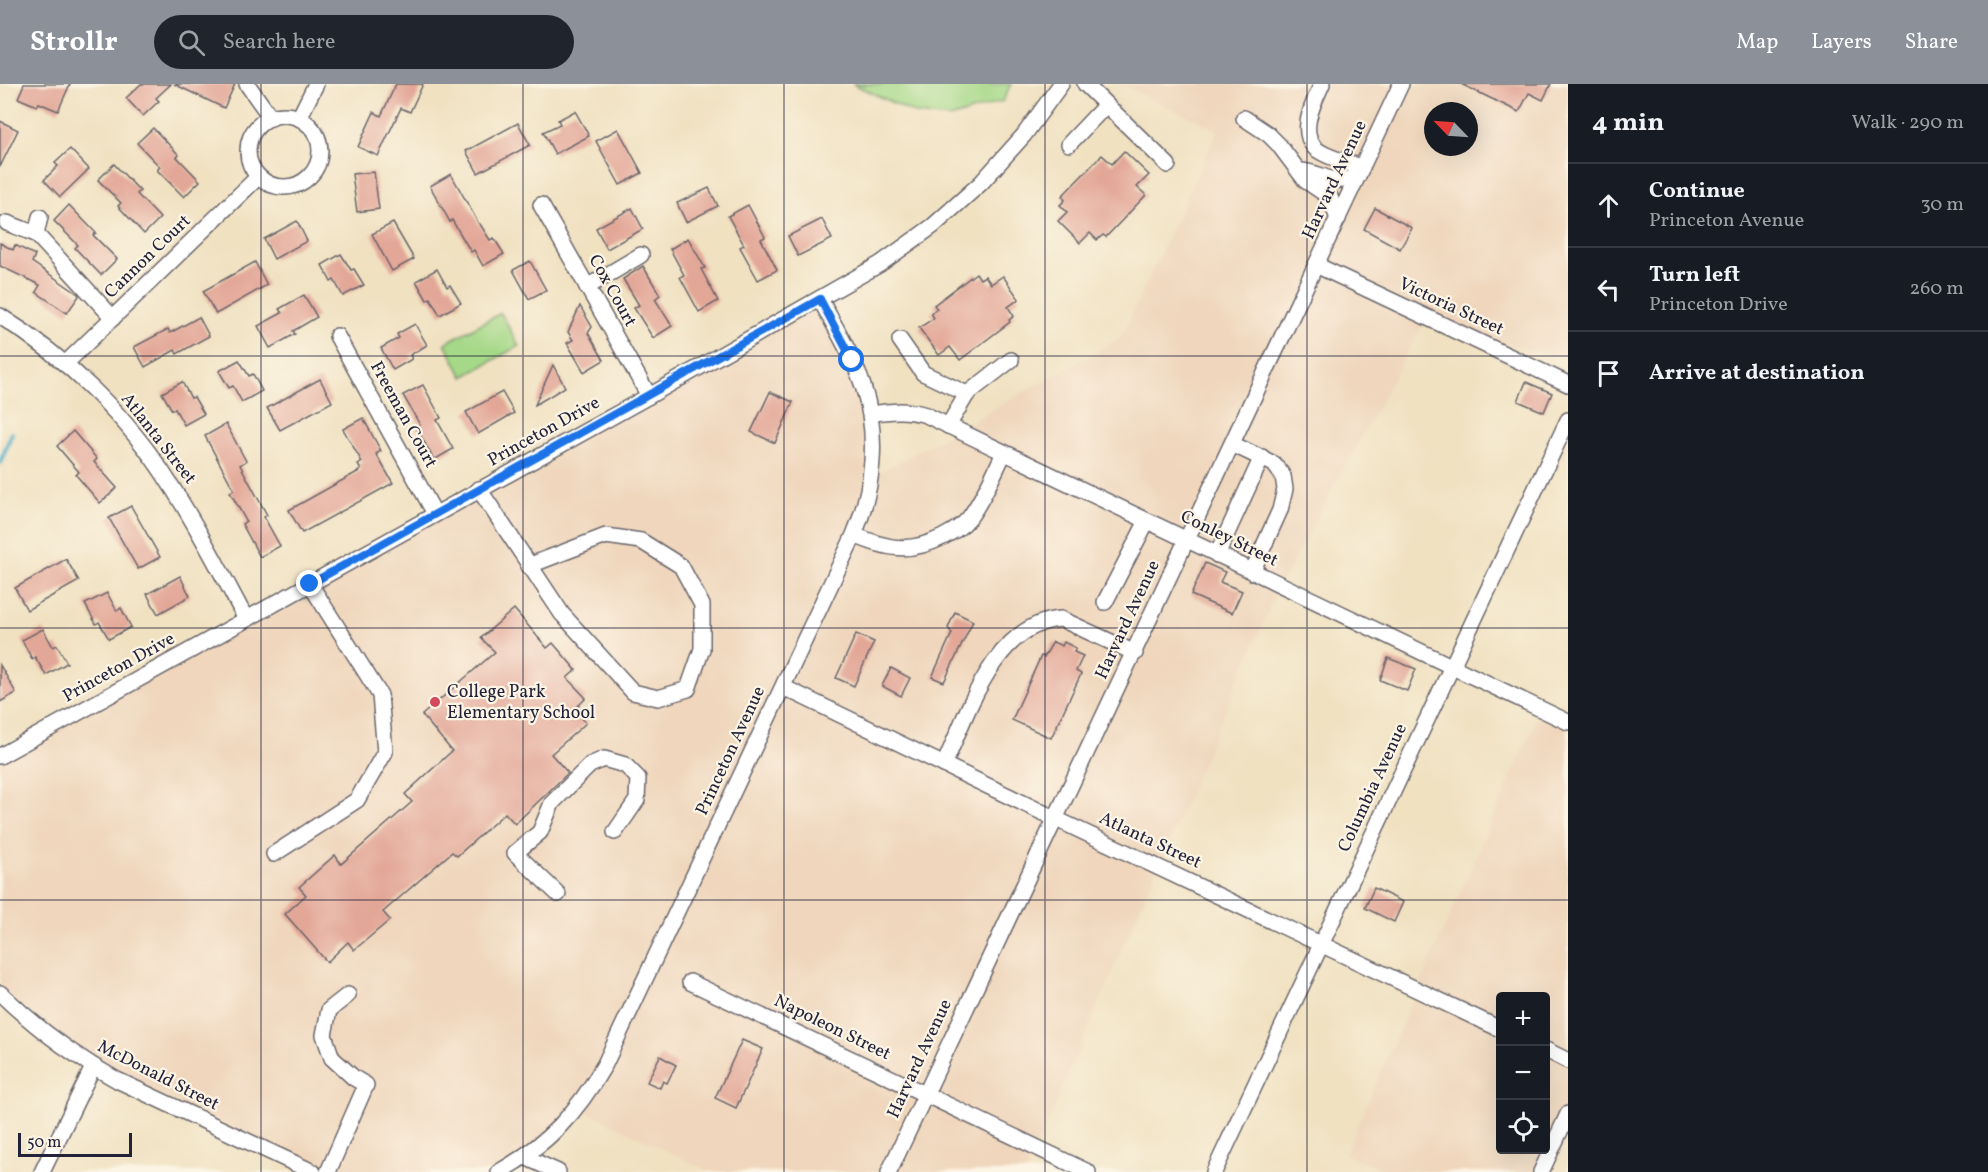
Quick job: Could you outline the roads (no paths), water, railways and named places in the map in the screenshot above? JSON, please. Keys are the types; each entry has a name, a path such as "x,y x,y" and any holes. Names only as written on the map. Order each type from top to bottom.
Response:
{"street":[{"path":"247,84 271,118"},
{"path":"299,118 316,84"},
{"name":"Princeton Drive","path":"0,756 649,396 880,264 933,226 981,183 1024,135 1061,84"},
{"path":"1085,84 1168,165"},
{"path":"1299,171 1310,171 1334,181 1350,180 1360,172 1314,148 1308,132 1310,112 1322,84"},
{"name":"Harvard Avenue","path":"889,1172 1401,84"},
{"path":"1069,144 1106,105"},
{"path":"280,115 299,118 309,124 320,144 317,167 301,184 278,187 268,184 258,177 248,156 253,133 261,124 280,115"},
{"path":"1244,118 1274,139 1306,181 1330,197 1338,219"},
{"name":"Cannon Court","path":"65,364 258,177"},
{"name":"Cox Court","path":"541,206 649,396"},
{"path":"36,234 40,217"},
{"path":"7,223 36,234 113,318"},
{"path":"587,287 641,255"},
{"name":"Victoria Street","path":"1316,265 1568,384"},
{"name":"Princeton Avenue","path":"525,1157 570,1117 590,1090 605,1064 854,535 866,505 872,476 873,446 870,414 863,386 852,360 820,299"},
{"name":"Atlanta Street","path":"0,316 32,336 65,364 125,424 162,472 189,514 246,619"},
{"name":"Freeman Court","path":"337,336 435,514"},
{"path":"900,340 922,373 968,394"},
{"path":"948,426 968,394 1011,360"},
{"name":"Conley Street","path":"870,414 898,410 912,411 948,426 1568,722"},
{"name":"Columbia Avenue","path":"1214,1172 1568,420"},
{"path":"1233,444 1274,464 1282,476 1286,489 1280,510 1252,572"},
{"path":"854,535 894,548 911,548 933,542 955,531 967,520 983,496 1004,453"},
{"path":"1216,555 1262,457"},
{"path":"479,489 528,566 562,614 633,693 658,698 688,689 702,650 702,605 681,566 640,541 606,536 528,566"},
{"path":"1105,602 1147,521"},
{"path":"274,854 357,800 385,752 380,695 310,584"},
{"path":"944,765 984,678 1016,637 1027,628 1048,620 1061,619 1134,653"},
{"name":"Atlanta Street","path":"783,687 1496,1027"},
{"path":"558,894 515,852 540,832 552,803 590,765 604,759 625,765 638,778 638,800 615,832"},
{"name":"Napoleon Street","path":"690,982 1088,1172"},
{"name":"McDonald Street","path":"0,993 45,1033 93,1067 313,1172"},
{"path":"328,1172 366,1085 354,1078 332,1058 324,1035 329,1010 348,995"},
{"path":"1550,1052 1568,1061"},
{"path":"42,1172 93,1067"},
{"path":"1541,1172 1568,1114"},
{"path":"499,1172 525,1157 558,1172"}],"waterway":[{"path":"0,463 12,433"}],"place":[{"name":"College Park Elementary School","path":"435,702"}]}
